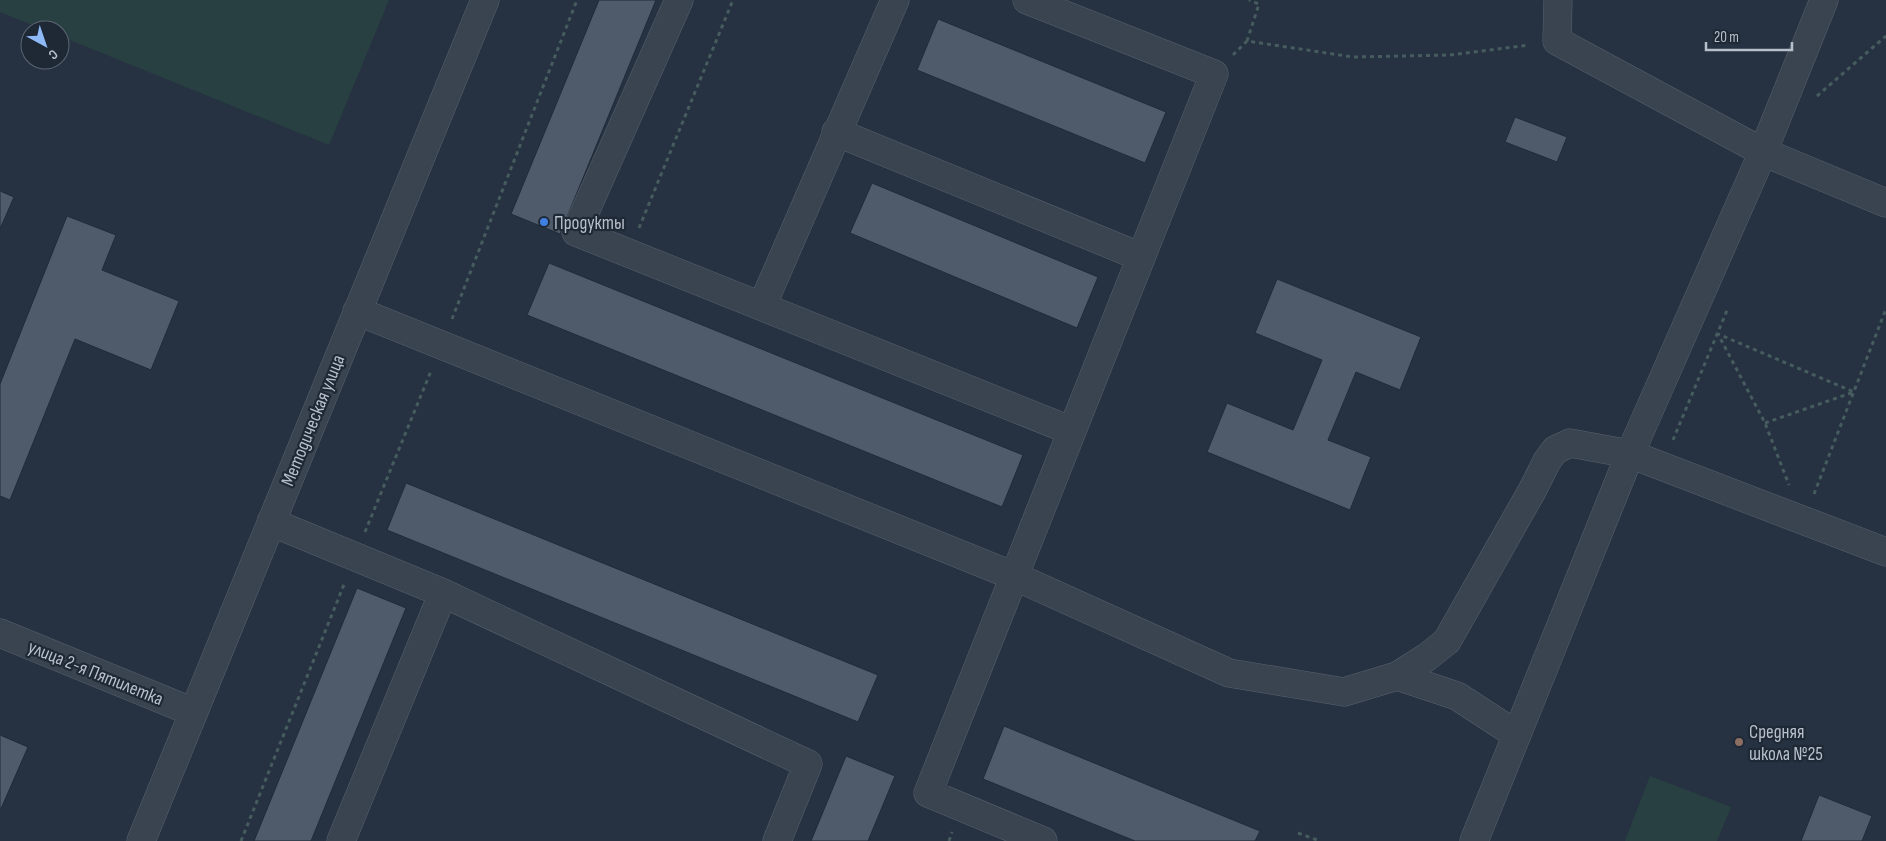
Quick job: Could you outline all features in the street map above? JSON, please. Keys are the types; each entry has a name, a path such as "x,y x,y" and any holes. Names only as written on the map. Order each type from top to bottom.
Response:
{"street":[{"name":"Методическая улица","path":"141,841 485,0"},
{"path":"679,0 576,232 1072,431"},
{"path":"762,306 895,0"},
{"path":"1027,0 1214,74 928,793 1043,841"},
{"path":"1558,0 1557,41 1763,152 1886,203"},
{"path":"1474,841 1630,454 1763,152 1824,0"},
{"path":"836,132 1141,257"},
{"path":"357,311 1014,576 1229,673 1344,692 1397,676 1427,658 1447,641 1529,497 1547,461 1555,450 1570,444 1630,454 1886,552"},
{"path":"271,522 443,593 808,764 777,841"},
{"path":"341,841 443,593"},
{"name":"улица 2-я Пятилетка","path":"0,633 193,712"},
{"path":"1397,676 1457,696 1517,735"}],"path":[{"path":"241,841 441,345 577,0"},
{"path":"628,253 733,0"},
{"path":"1214,74 1248,41 1259,4 1249,0"},
{"path":"1812,100 1886,36"},
{"path":"1248,41 1353,57 1450,55 1557,41"},
{"path":"1662,466 1728,306"},
{"path":"1804,520 1886,308"},
{"path":"1718,334 1854,392"},
{"path":"1718,334 1765,423 1804,520"},
{"path":"1765,423 1854,392"},
{"path":"1298,833 1320,841"}],"green space":[{"path":"0,0 389,0 329,145 70,40 70,20 20,20 0,12"},
{"path":"1650,776 1731,807 1717,841 1625,841"}],"building":[{"path":"599,0 656,0 560,234 511,214"},
{"path":"938,19 1166,112 1145,163 917,70"},
{"path":"1515,117 1567,137 1557,162 1505,142"},
{"path":"872,183 1098,277 1077,328 850,233"},
{"path":"0,191 14,197 0,229"},
{"path":"67,216 116,235 102,270 179,301 151,370 75,339 10,500 0,496 0,384"},
{"path":"549,263 1023,455 1002,507 527,315"},
{"path":"1277,279 1421,337 1400,390 1356,372 1328,440 1371,457 1350,510 1207,452 1227,403 1293,430 1322,360 1255,333"},
{"path":"406,483 878,675 858,722 387,530"},
{"path":"357,588 406,608 311,841 254,841"},
{"path":"1004,726 1260,831 1255,841 1135,841 983,779"},
{"path":"0,735 28,747 0,811"},
{"path":"846,756 895,776 868,841 811,841"},
{"path":"1819,795 1872,816 1862,841 1801,841"}],"place":[{"name":"Продукты","path":"544,222"},
{"name":"Средняя школа №25","path":"1739,742"}]}
